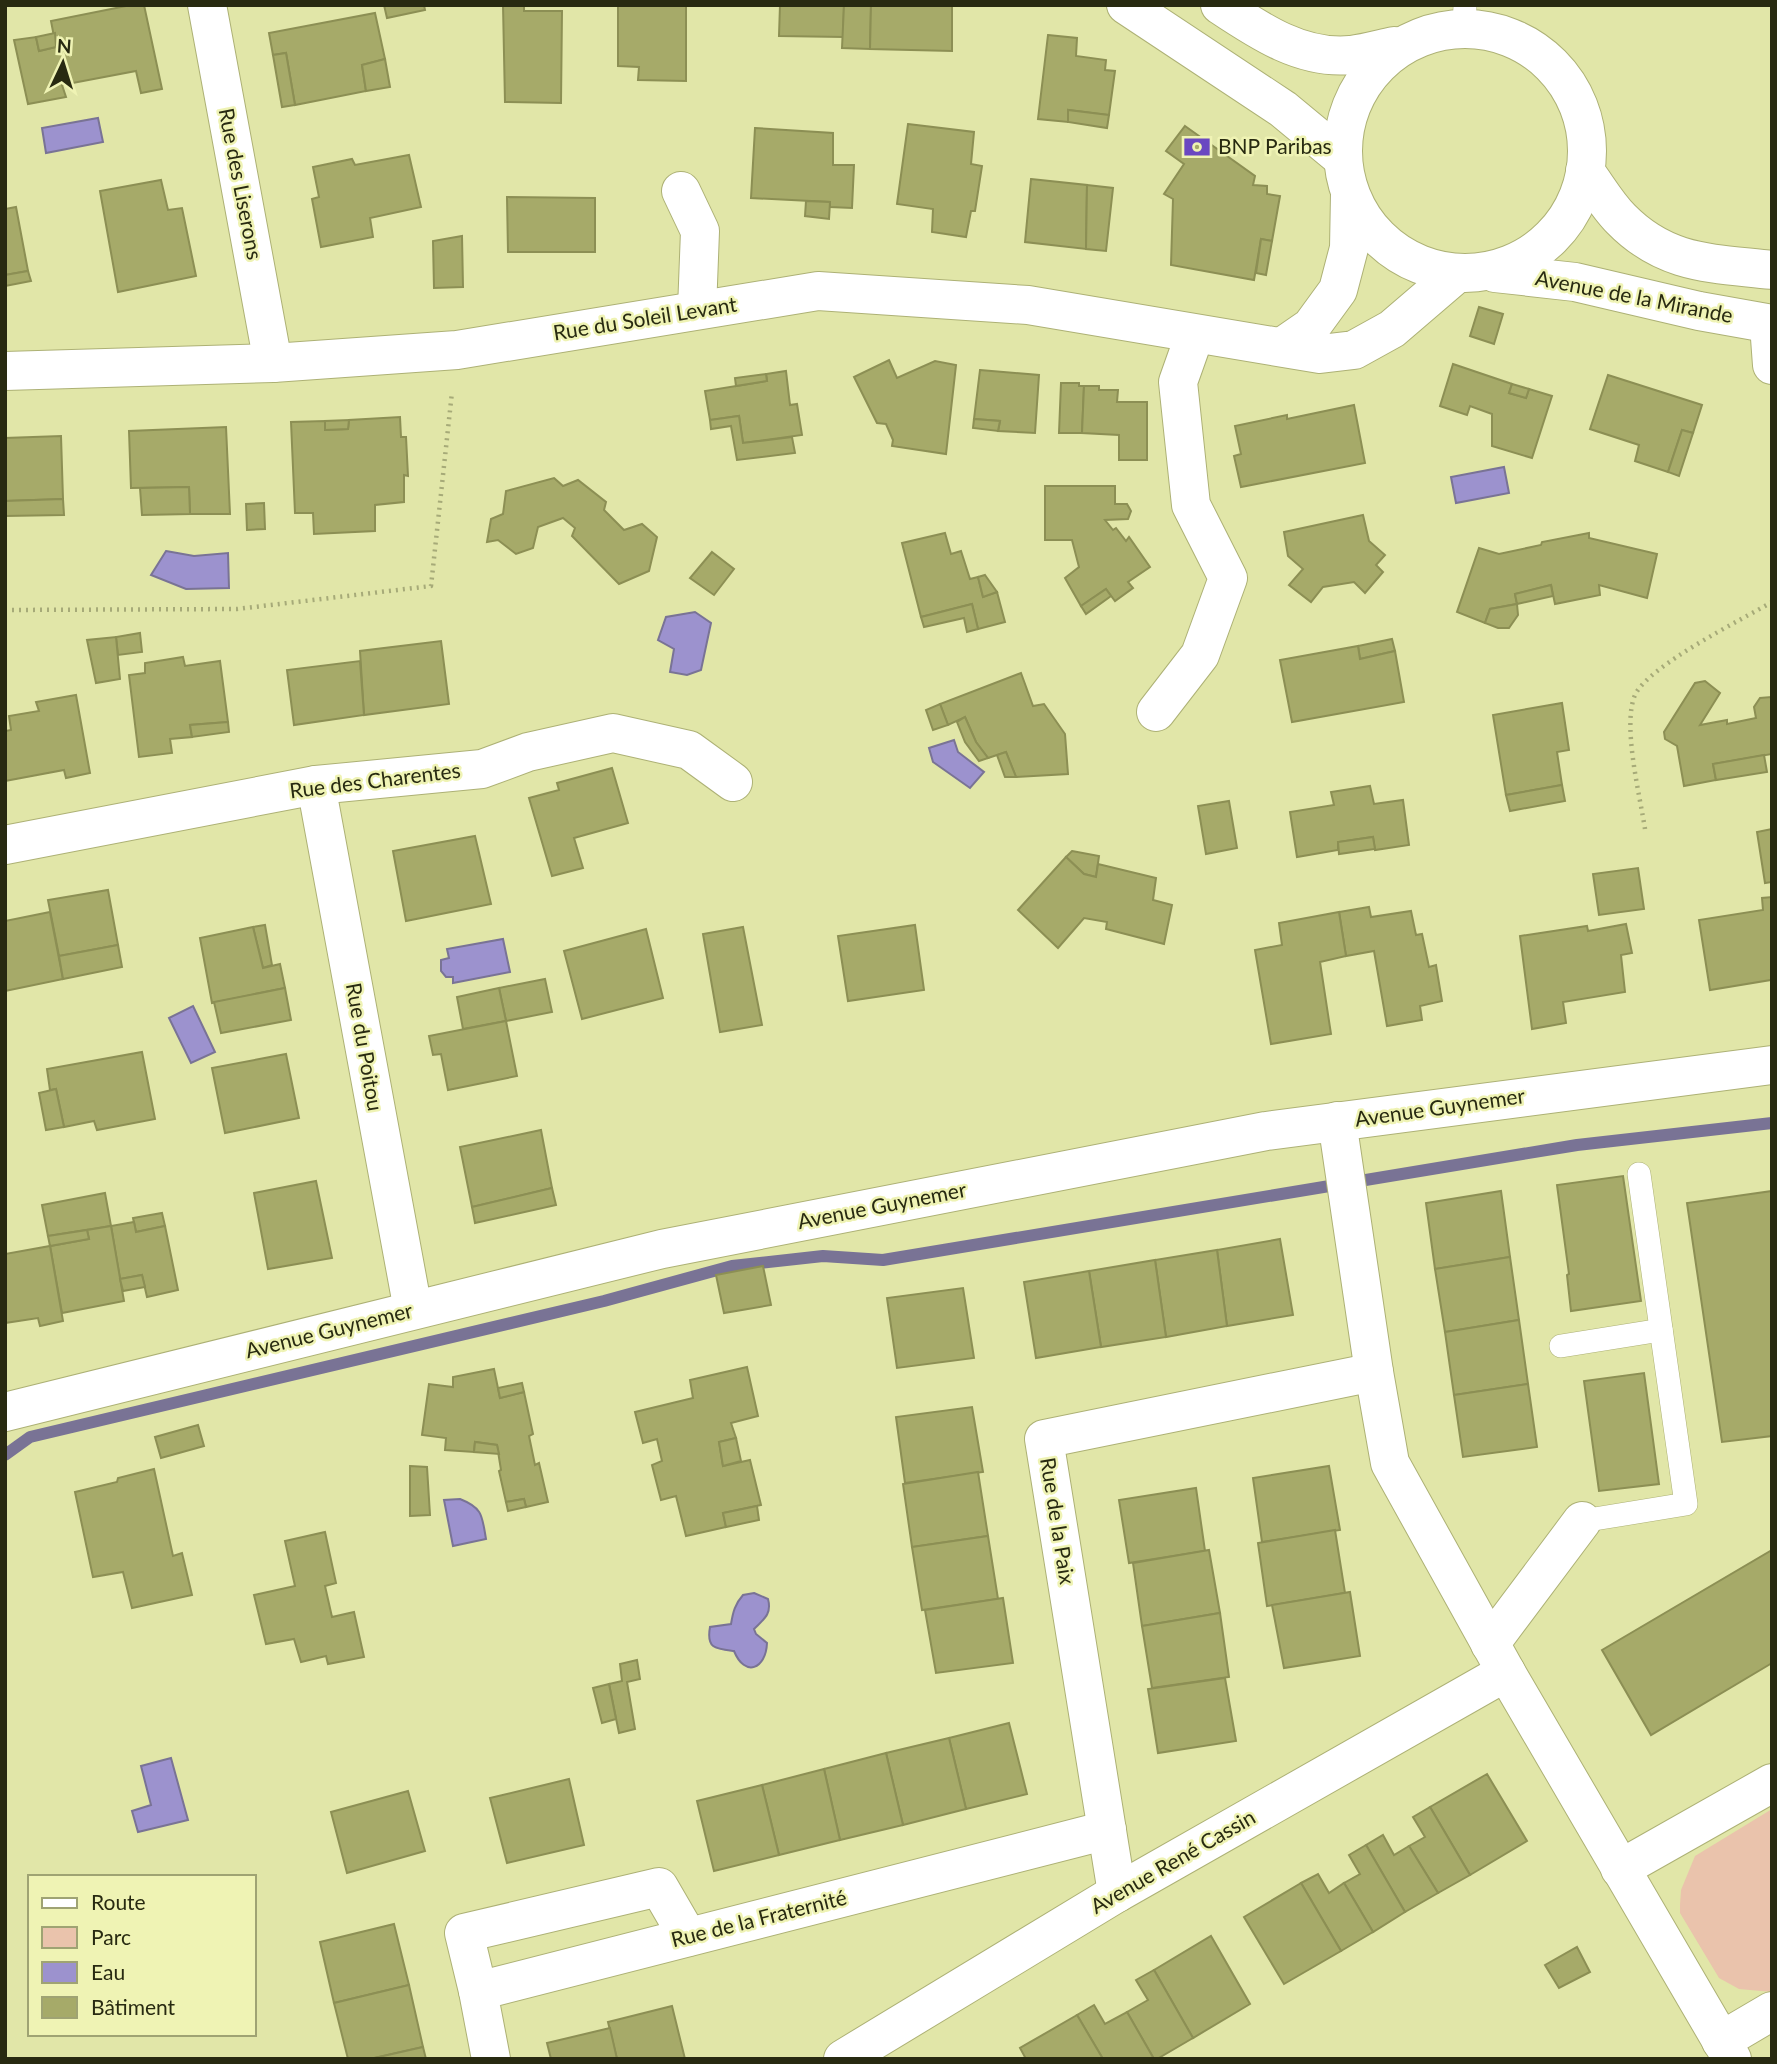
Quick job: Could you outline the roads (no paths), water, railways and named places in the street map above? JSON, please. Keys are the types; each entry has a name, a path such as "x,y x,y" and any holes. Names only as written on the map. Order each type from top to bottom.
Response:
{"street":[{"name":"Rue des Liserons","path":"207,5 273,363"},
{"path":"1126,5 1283,109 1341,157"},
{"path":"1220,5 1262,33 1303,50 1349,55 1394,46 1465,17 1528,44 1568,82 1588,135 1585,171 1572,214 1548,245 1495,273 1455,275 1411,258 1385,243 1350,194"},
{"path":"1282,348 1311,327 1338,290 1349,248 1350,194 1341,157 1349,108 1365,77 1394,46"},
{"path":"1585,171 1620,218 1651,245 1680,258 1772,270"},
{"path":"681,191 701,231 697,310"},
{"name":"Avenue de la Mirande","path":"1495,273 1575,282 1699,311 1770,324"},
{"name":"Rue du Soleil Levant","path":"5,370 273,363 457,350 818,291 1028,305 1320,354 1354,350 1391,329 1455,275"},
{"path":"1770,324 1772,365"},
{"path":"1156,712 1200,655 1228,578 1191,505 1178,382 1195,334"},
{"name":"Rue des Charentes","path":"5,845 316,785 482,769 528,752 613,733 690,750 733,782"},
{"name":"Rue du Poitou","path":"316,785 413,1310"},
{"name":"Avenue Guynemer","path":"5,1412 662,1249 1266,1131 1772,1065"},
{"path":"1337,1121 1390,1463 1498,1658 1726,2050 1772,2011"},
{"name":"Rue de la Paix","path":"1117,1893 1044,1439 1374,1373"},
{"path":"1498,1658 1581,1521"},
{"name":"Avenue René Cassin","path":"843,2059 1498,1658"},
{"path":"1620,1869 1772,1783"},
{"name":"Rue de la Fraternité","path":"478,1990 1107,1830"},
{"path":"491,2059 464,1933 659,1887 688,1937"}],"lane":[{"path":"1581,1521 1686,1504 1639,1174"},
{"path":"1561,1346 1661,1330"}],"water":[{"path":"98,118 103,142 46,153 42,128"},
{"path":"1504,467 1509,493 1456,503 1451,477"},
{"path":"166,551 194,556 228,553 229,588 186,589 151,575"},
{"path":"695,612 711,623 701,670 687,675 670,672 674,649 658,640 666,617"},
{"path":"954,740 958,752 984,772 970,788 933,762 929,748"},
{"path":"503,939 510,972 453,983 453,977 446,977 441,971 441,960 449,958 447,949"},
{"path":"193,1006 215,1052 191,1063 169,1018"},
{"path":"460,1499 473,1506 480,1514 486,1539 453,1546 444,1500"},
{"path":"754,1593 768,1599 768,1612 754,1629 767,1643 763,1659 754,1667 749,1667 744,1665 734,1651 711,1644 709,1634 710,1627 731,1624 740,1598"},
{"path":"171,1758 188,1820 138,1832 132,1811 151,1805 141,1766"}],"waterway":[{"path":"5,1455 30,1437 604,1301 732,1266 823,1256 883,1260 1577,1145 1772,1123"}],"place":[{"name":"BNP Paribas","path":"1197,147"}]}
